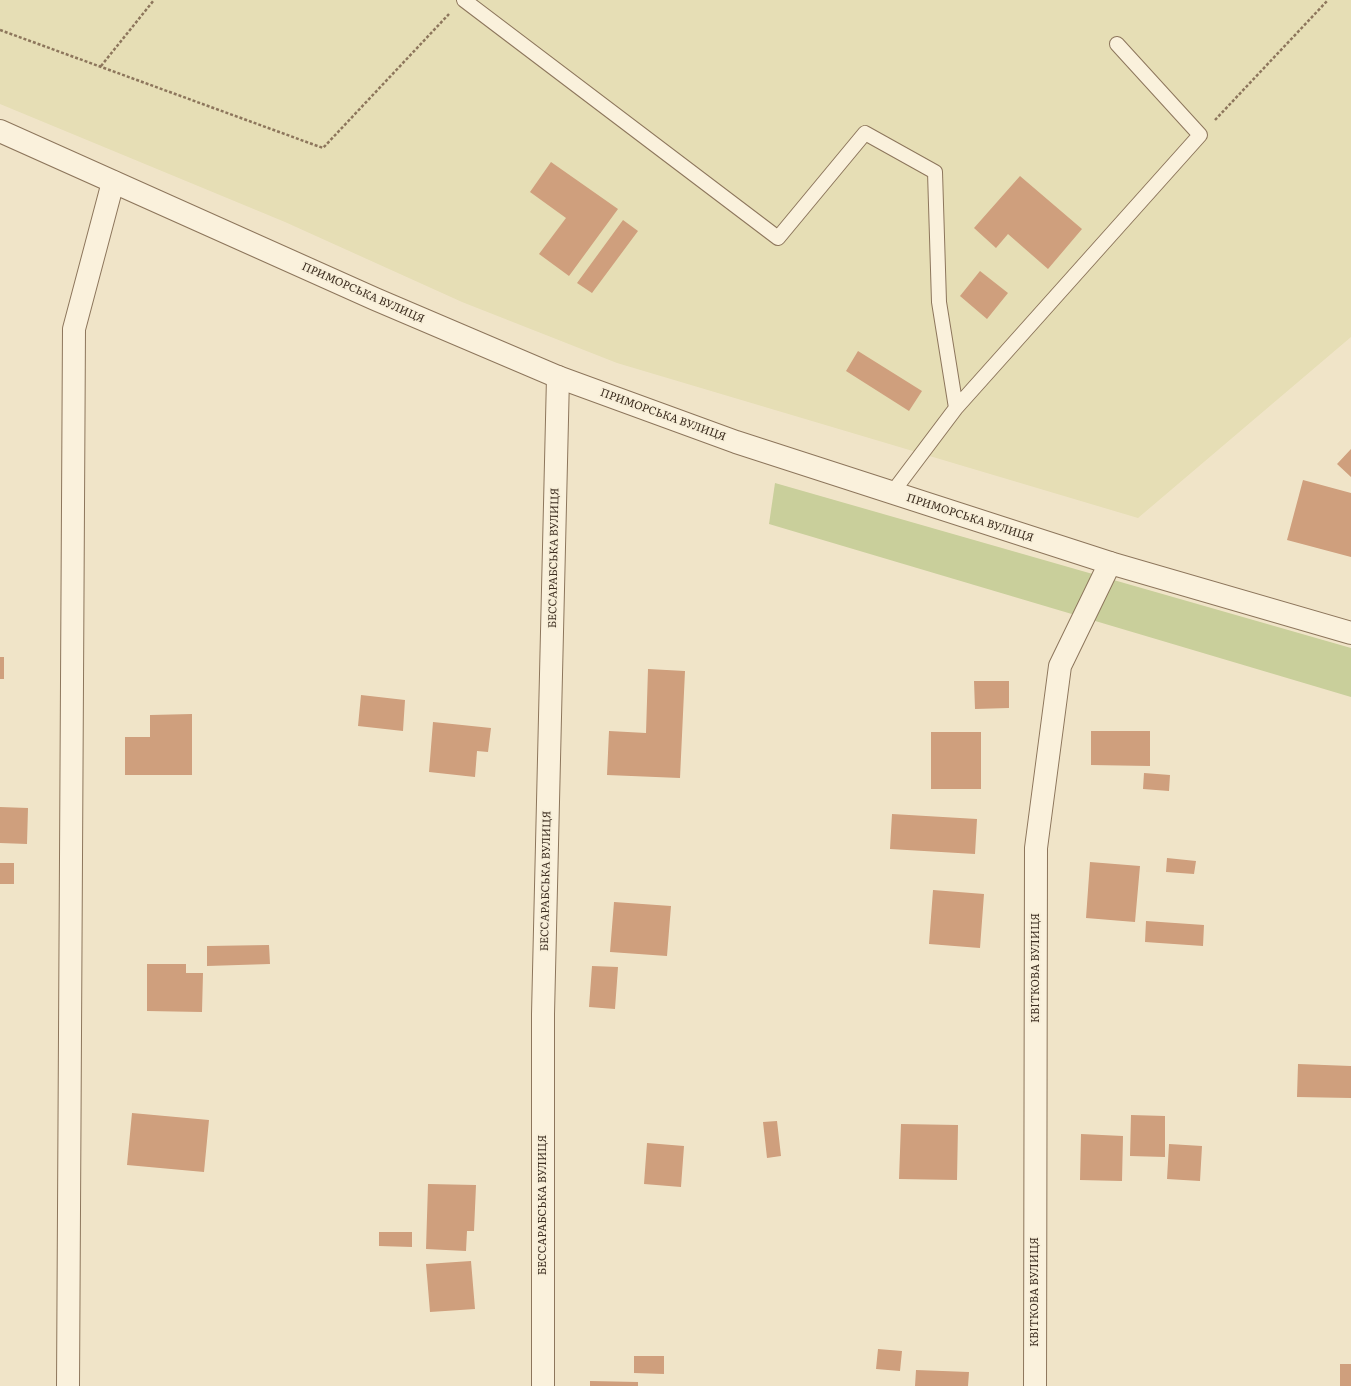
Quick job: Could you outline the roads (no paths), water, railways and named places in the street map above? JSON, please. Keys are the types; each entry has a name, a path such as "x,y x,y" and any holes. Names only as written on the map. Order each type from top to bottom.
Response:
{"street":[{"name":"ПРИМОРСЬКА ВУЛИЦЯ","path":"0,131 374,299 558,377 736,442 1110,564 1351,633"},
{"path":"68,1386 74,329 113,182"},
{"name":"БЕССАРАБСЬКА ВУЛИЦЯ","path":"543,1386 543,1014 558,377"},
{"name":"КВІТКОВА ВУЛИЦЯ","path":"1035,1386 1036,848 1060,666 1110,564"}],"lane":[{"path":"464,0 778,238 865,133 935,172 939,302 956,408"},
{"path":"892,493 956,408 1200,134 1117,44"}]}
